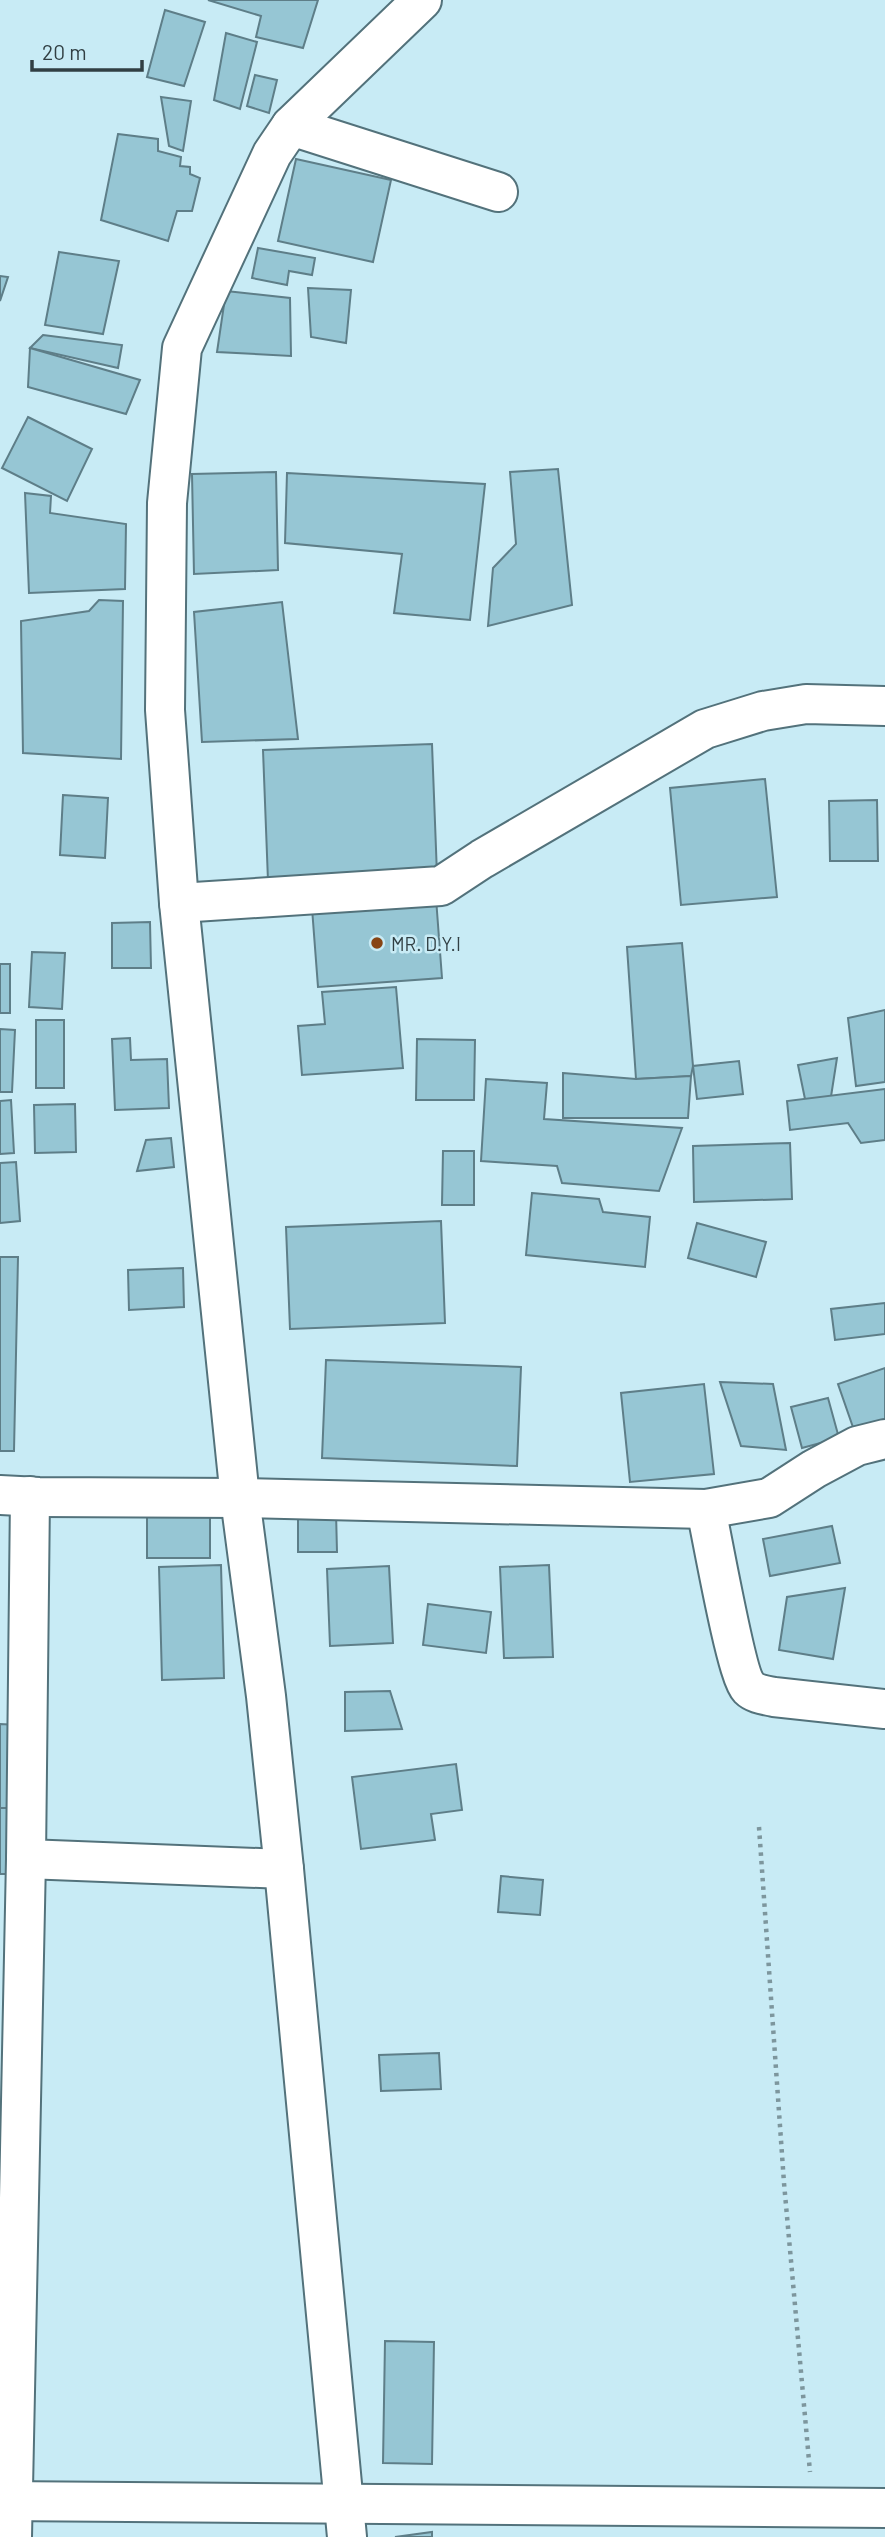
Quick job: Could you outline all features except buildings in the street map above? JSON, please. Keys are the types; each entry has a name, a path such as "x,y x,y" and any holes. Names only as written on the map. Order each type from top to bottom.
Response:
{"street":[{"path":"345,2521 284,1868 266,1696 240,1498 179,903 165,709 167,502 182,348 272,154 291,126 422,0"},
{"path":"291,126 498,191"},
{"path":"179,903 441,886 482,859 705,729 762,711 806,704 885,706"},
{"path":"885,1439 857,1446 769,1498 706,1509 240,1498 15,1496 26,1860 8,2513 345,2521 814,2507 885,2508"},
{"path":"706,1509 737,1654 747,1686 759,1694 774,1697 885,1709"},
{"path":"26,1860 284,1868"}],"path":[{"path":"759,1828 783,2183 814,2507"}],"place":[{"name":"MR. D.Y.I","path":"377,943"}]}
